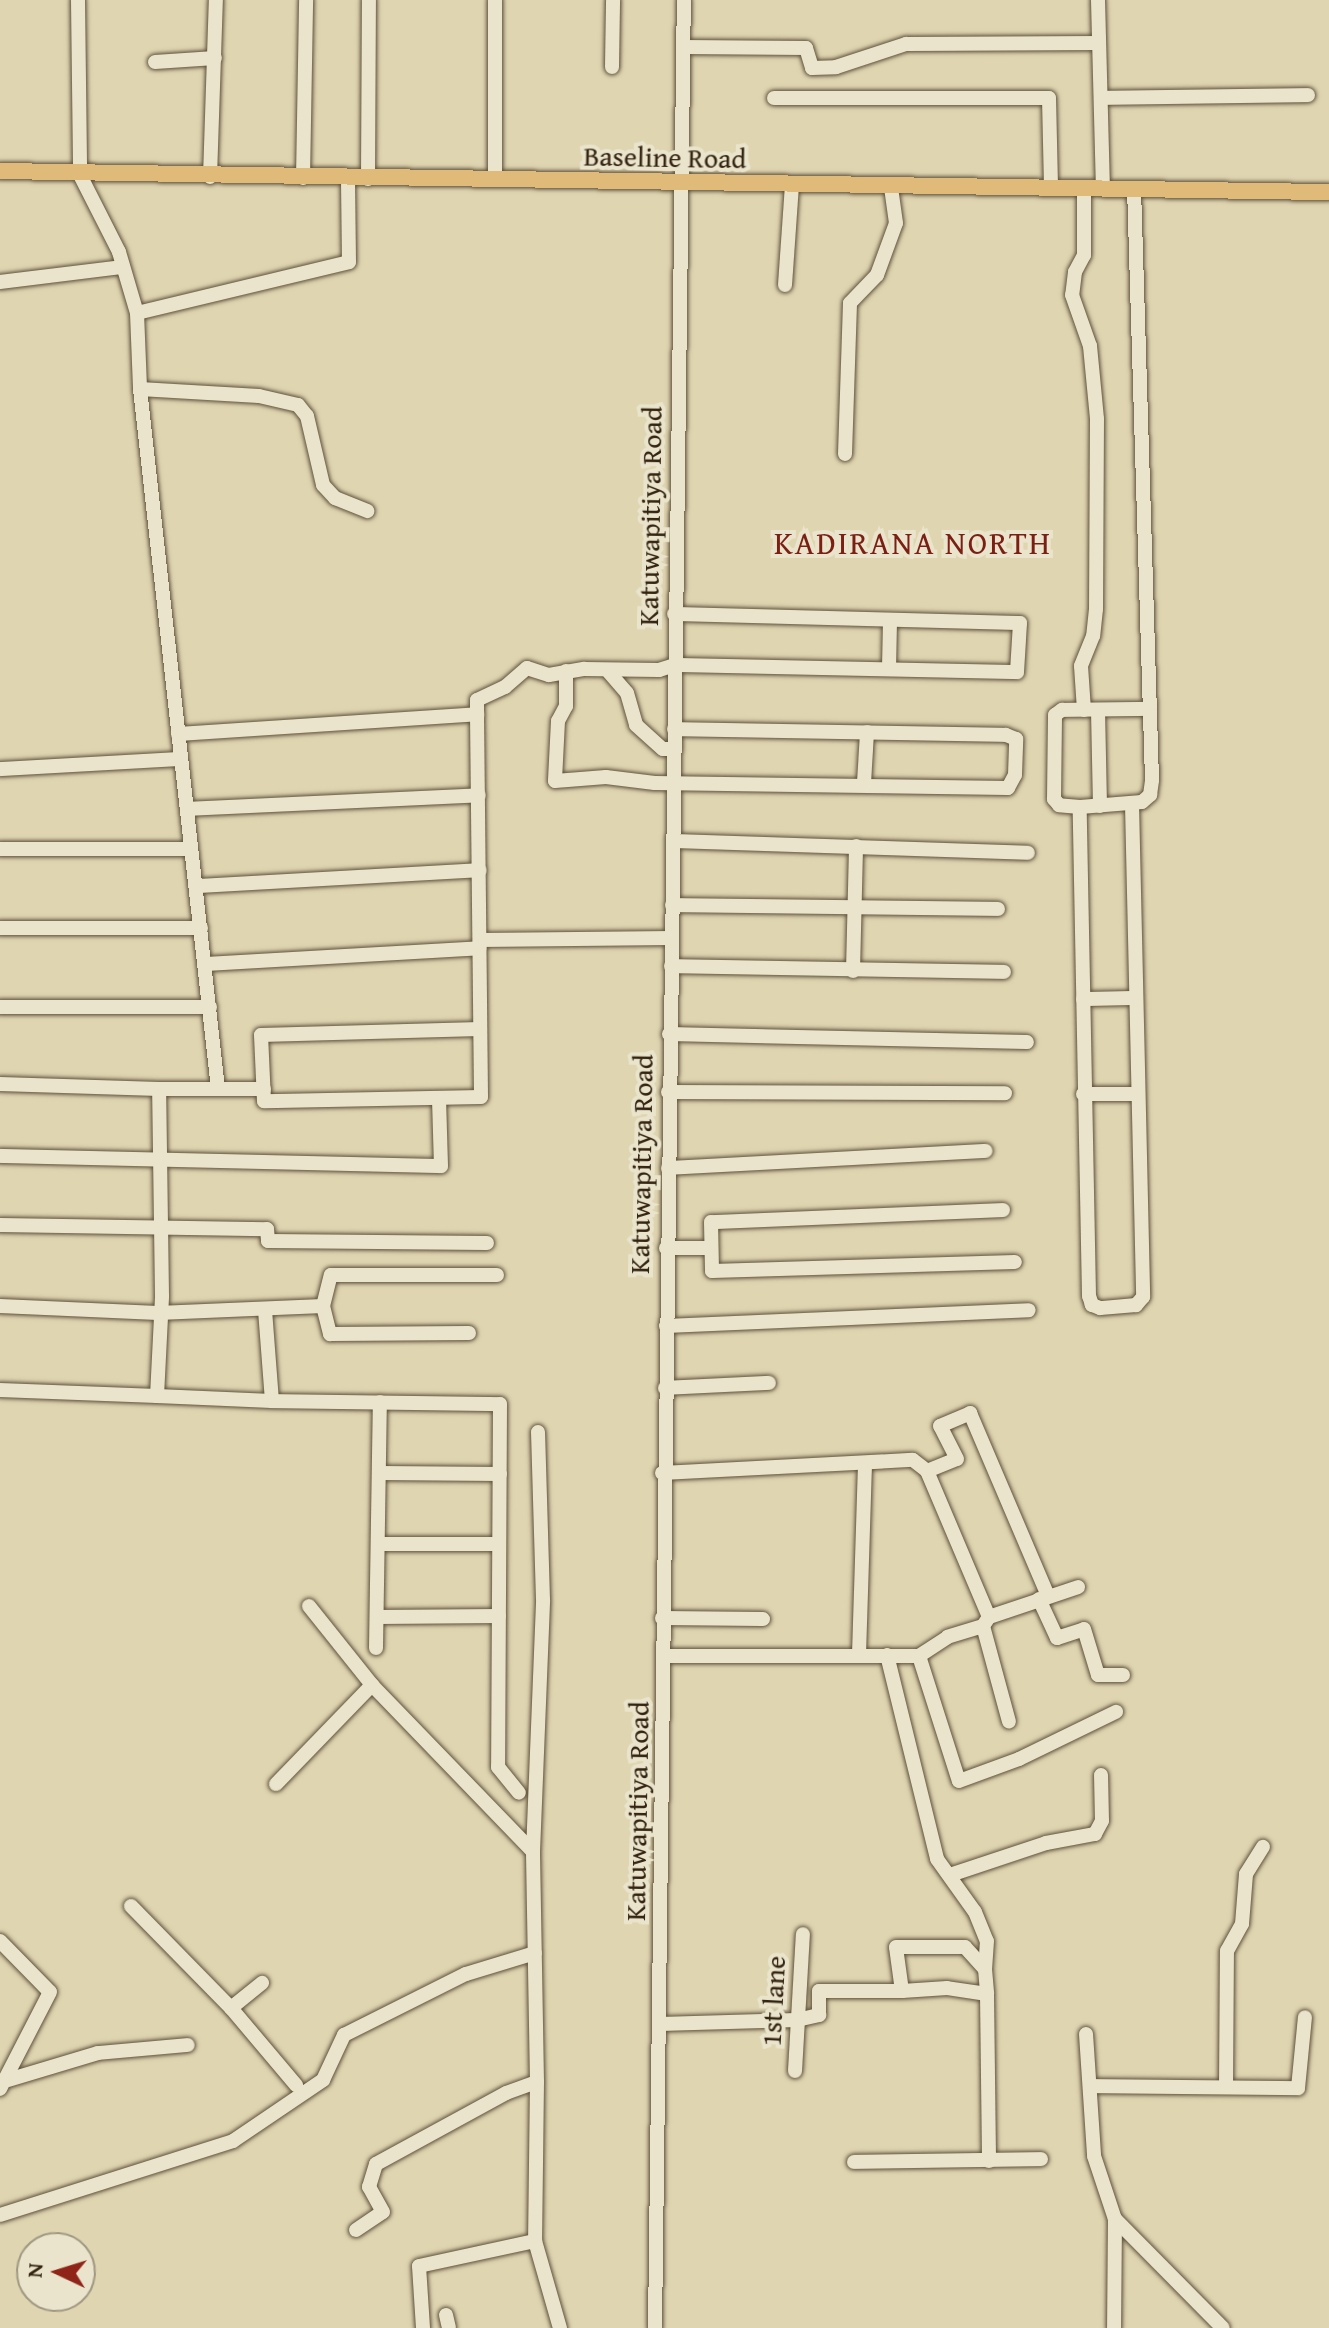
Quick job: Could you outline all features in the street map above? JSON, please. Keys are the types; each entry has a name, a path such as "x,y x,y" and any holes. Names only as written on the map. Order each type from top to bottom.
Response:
{"main road":[{"name":"Baseline Road","path":"0,171 80,175 1329,192"}],"street":[{"path":"78,0 80,175 123,267 137,313 140,389 218,1089"},
{"path":"210,177 216,0"},
{"path":"303,178 306,0"},
{"path":"368,179 369,0"},
{"path":"495,0 495,180"},
{"path":"612,67 613,0"},
{"name":"Katuwapitiya Road","path":"655,2328 666,1656 662,1618 662,1473 674,841 674,614 684,0"},
{"path":"1098,0 1103,189"},
{"path":"683,47 806,48 812,68 836,67 906,44 1099,43"},
{"path":"155,62 215,58"},
{"path":"1101,98 1308,95"},
{"path":"774,98 1049,98 1051,188"},
{"path":"137,313 349,262 348,178"},
{"path":"785,285 792,184"},
{"path":"845,454 850,303 877,275 896,223 891,186"},
{"path":"1084,189 1084,255 1075,272 1072,295 1090,346 1097,419 1096,609 1093,636 1081,666 1091,710 1100,806"},
{"path":"1134,189 1150,709 1150,795 1132,804 1059,805 1054,799 1054,718 1062,710 1150,709"},
{"path":"0,282 123,267"},
{"path":"140,389 259,396 298,405 307,416 323,485 335,498 368,511"},
{"path":"480,1029 261,1035 264,1101 481,1097 477,700 505,687 521,668 549,675 566,671 659,670 674,665 1017,672 1020,623 674,614"},
{"path":"889,669 890,620"},
{"path":"607,670 627,693 636,725 663,749 674,749"},
{"path":"566,671 555,781 606,777 673,783 864,783 1008,788 1016,758 1016,739 1006,735 674,729"},
{"path":"178,734 477,714"},
{"path":"864,783 867,732"},
{"path":"0,769 181,759"},
{"path":"187,809 479,795"},
{"path":"1080,807 1089,1296 1092,1305 1100,1308 1136,1305 1143,1297 1132,804"},
{"path":"674,841 1028,853"},
{"path":"853,971 856,846"},
{"path":"0,849 191,849"},
{"path":"197,886 480,870"},
{"path":"672,905 998,909"},
{"path":"0,928 201,928"},
{"path":"206,964 480,944 672,938"},
{"path":"671,966 1004,972"},
{"path":"1083,999 1136,998"},
{"path":"0,1007 210,1007"},
{"path":"669,1034 1027,1042"},
{"path":"0,1084 264,1089"},
{"path":"157,1396 162,1231 159,1089"},
{"path":"668,1092 1005,1093"},
{"path":"1083,1094 1138,1094"},
{"path":"0,1156 441,1166 439,1099"},
{"path":"668,1168 986,1151"},
{"path":"1003,1210 711,1222 712,1271 1015,1262"},
{"path":"0,1225 162,1231 267,1229 268,1241 487,1243"},
{"path":"666,1248 711,1248"},
{"path":"469,1333 330,1334 323,1306 331,1275 497,1275"},
{"path":"0,1306 158,1313 323,1306"},
{"path":"265,1309 272,1401"},
{"path":"666,1326 1029,1310"},
{"path":"665,1388 769,1383"},
{"path":"0,1390 272,1401 500,1404 498,1767 519,1793"},
{"path":"376,1648 380,1402"},
{"path":"927,1471 957,1459 940,1426 970,1413 1044,1597 1057,1638 1084,1629 1098,1675 1123,1675"},
{"path":"538,1432 543,1600 533,1852 537,2082 535,2241 560,2328"},
{"path":"662,1473 913,1460 927,1471 986,1621 1009,1722"},
{"path":"859,1655 865,1463"},
{"path":"380,1473 500,1474"},
{"path":"378,1544 499,1544"},
{"path":"666,1656 919,1656 948,1637 1044,1597 1078,1587"},
{"path":"309,1606 372,1685 533,1852"},
{"path":"377,1617 499,1616"},
{"path":"662,1618 763,1619"},
{"path":"887,1655 937,1859 950,1875 987,1941 989,2161"},
{"path":"919,1656 959,1781 1019,1759 1116,1712"},
{"path":"276,1784 372,1685"},
{"path":"950,1875 1046,1843 1095,1834 1102,1821 1101,1775"},
{"path":"1226,2087 1227,1951 1242,1924 1246,1874 1263,1847"},
{"path":"131,1906 231,2008 296,2085"},
{"name":"1st lane","path":"795,2071 803,1934"},
{"path":"0,1941 50,1992 4,2084"},
{"path":"902,1991 896,1947 965,1947 985,1969"},
{"path":"0,2215 233,2141 323,2080 344,2035 466,1974 535,1953"},
{"path":"231,2008 262,1983"},
{"path":"660,2024 797,2020 819,2015 819,1991 947,1988 987,1994"},
{"path":"1090,2086 1298,2088 1305,2017"},
{"path":"1086,2034 1094,2156 1115,2219 1114,2328"},
{"path":"4,2084 98,2053 188,2045"},
{"path":"356,2230 383,2212 369,2187 376,2164 506,2093 537,2082"},
{"path":"854,2162 1041,2159"},
{"path":"1115,2219 1223,2328"},
{"path":"423,2328 419,2266 535,2241"}],"district":[{"name":"KADIRANA NORTH","path":"913,543"}]}
